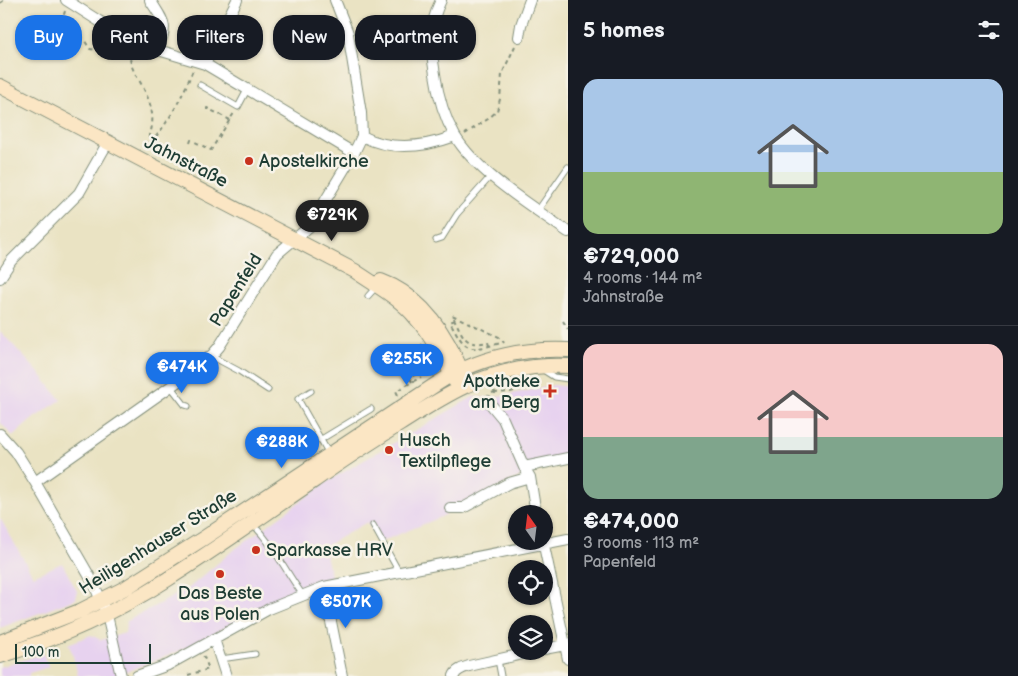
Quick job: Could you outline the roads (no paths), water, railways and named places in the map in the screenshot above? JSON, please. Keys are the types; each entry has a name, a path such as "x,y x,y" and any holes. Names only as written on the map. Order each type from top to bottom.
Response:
{"main road":[{"name":"Jahnstraße","path":"0,86 354,271 393,286 420,304 433,320 448,344 456,372"},
{"name":"Jahnstraße","path":"354,271 372,291 406,307 416,317 456,372"},
{"name":"Heiligenhauser Straße","path":"0,656 28,648 107,615 170,578 456,372 502,356 539,350 568,350"},
{"name":"Heiligenhauser Straße","path":"0,642 101,601 332,460 368,443 463,386 493,375 519,369 536,372 568,366"},
{"path":"456,372 463,386"}],"street":[{"path":"150,0 160,15"},
{"path":"205,64 236,0"},
{"path":"335,0 348,33 361,113 362,136 373,142 414,147 435,143 455,136"},
{"path":"441,0 433,17 431,55 437,90 444,113 455,136 491,176 568,232"},
{"path":"519,37 521,25 530,0"},
{"path":"66,4 92,16"},
{"path":"167,52 205,64 354,152"},
{"name":"Papenfeld","path":"35,482 171,387 211,356 219,347 277,254 310,226 362,136"},
{"path":"0,278 11,261 79,193 108,142"},
{"path":"488,401 503,419 530,477 535,505"},
{"path":"0,434 16,452 35,482 94,584 107,615 120,676"},
{"path":"524,467 568,458"},
{"path":"450,508 464,508 509,483 530,477"},
{"path":"553,541 568,539"},
{"path":"137,676 168,666 250,618 324,586 508,550"},
{"path":"545,550 568,660"},
{"path":"324,586 342,676"},
{"path":"214,639 226,676"},
{"path":"553,648 565,645"},
{"path":"454,676 461,668 508,658"}],"lane":[{"path":"200,85 238,107 247,90"},
{"path":"538,210 568,167"},
{"path":"436,240 442,238 457,214 491,176"},
{"path":"211,356 268,390"},
{"path":"536,372 568,379"},
{"path":"171,387 185,405 188,406"},
{"path":"311,391 298,399 332,460"},
{"path":"320,440 371,409"},
{"path":"373,525 399,572"},
{"path":"258,530 270,542 288,574 303,595"},
{"path":"220,659 255,654"},
{"path":"498,660 501,676"}],"place":[{"name":"Apostelkirche","path":"249,161"},
{"name":"Apotheke am Berg","path":"550,391"},
{"name":"Husch Textilpflege","path":"389,450"},
{"name":"Sparkasse HRV","path":"256,550"},
{"name":"Das Beste aus Polen","path":"220,574"}]}
